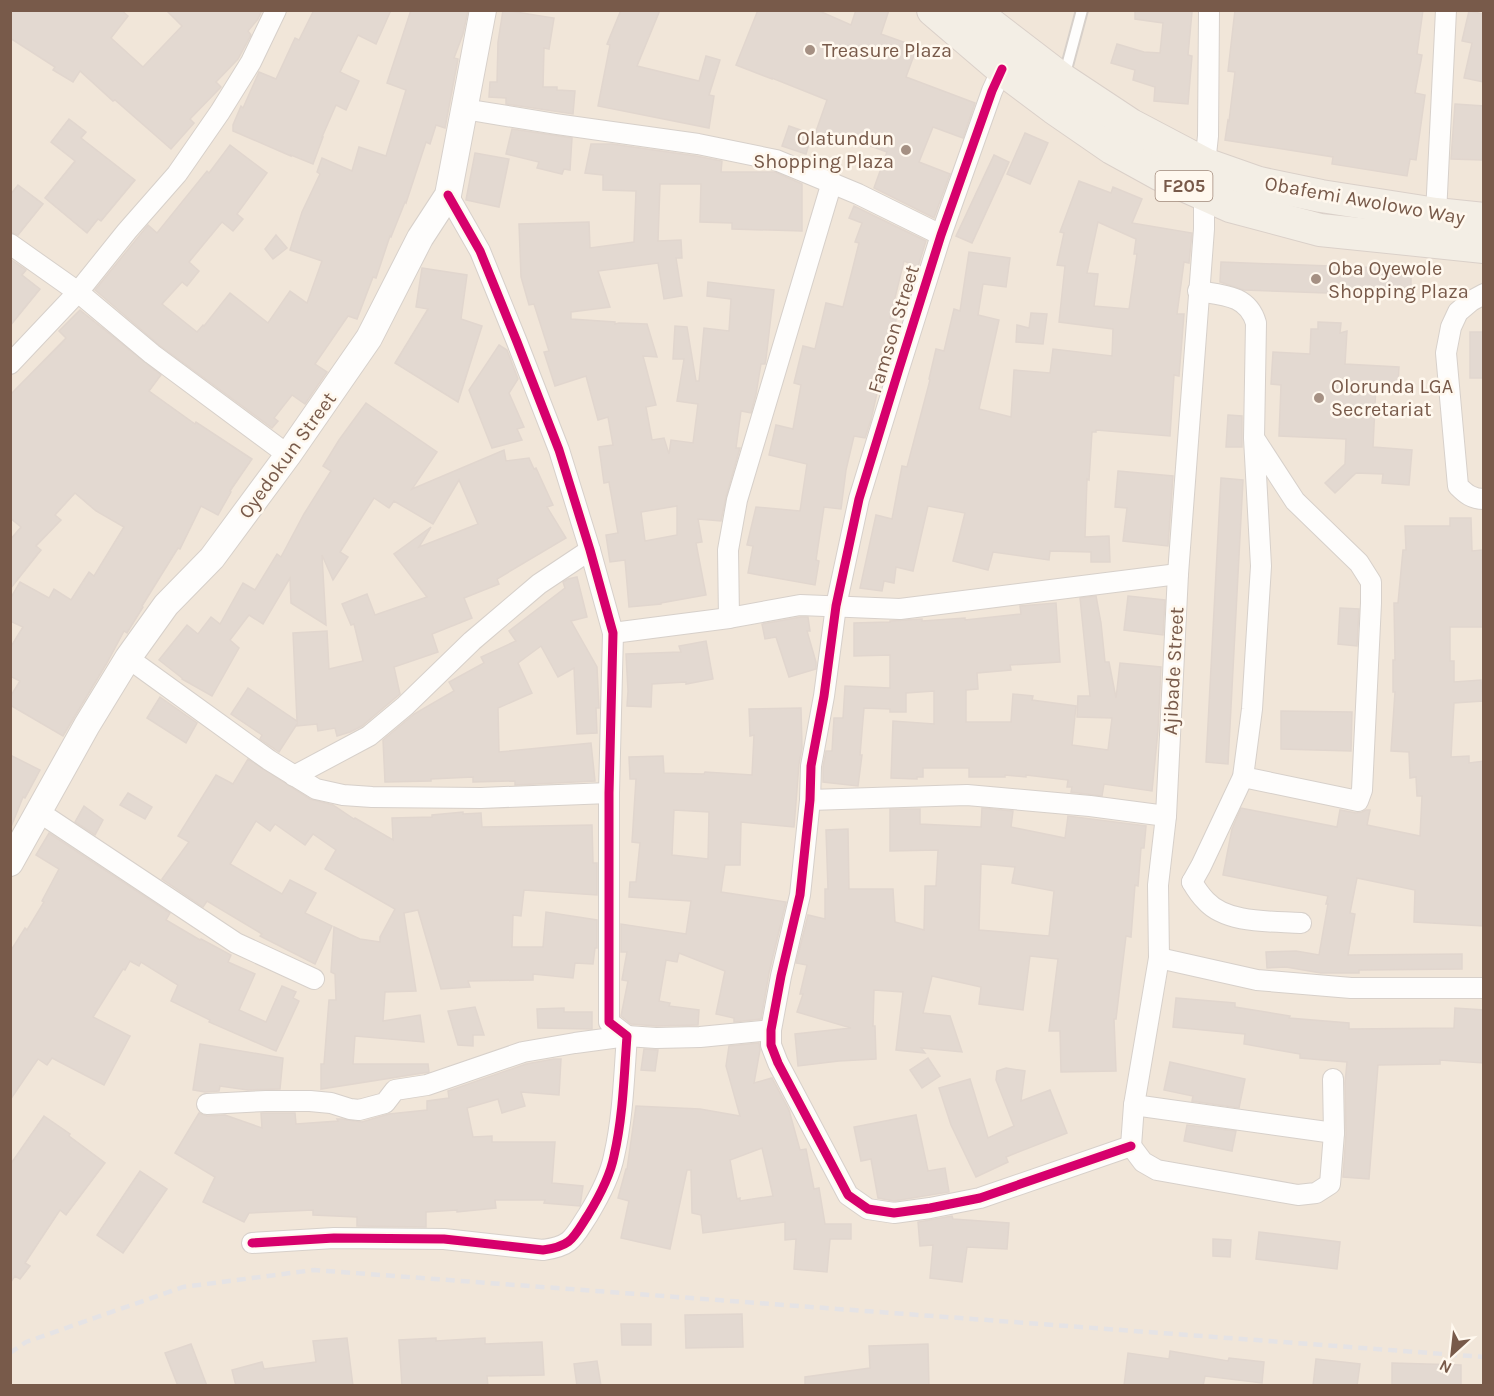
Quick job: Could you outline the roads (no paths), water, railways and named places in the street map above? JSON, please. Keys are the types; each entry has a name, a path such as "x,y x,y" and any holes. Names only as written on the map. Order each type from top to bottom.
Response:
{"main road":[{"name":"Obafemi Awolowo Way","path":"933,10 1002,69 1112,148 1161,175 1206,165"},
{"name":"Obafemi Awolowo Way","path":"972,10 1063,80 1131,124 1206,165 1259,183 1321,196 1441,229 1484,247"},
{"name":"Obafemi Awolowo Way","path":"1441,229 1484,219"}],"street":[{"path":"10,364 78,292 177,174 251,62 276,10"},
{"name":"Oyedokun Street","path":"10,863 87,725 128,658 166,604 212,558 288,455 369,338 420,238 448,195 483,10"},
{"name":"Ajibade Street","path":"1131,1146 1134,1105 1159,958 1158,885 1166,816 1178,574 1204,229 1209,10"},
{"path":"1441,229 1446,10"},
{"name":"Famson Street","path":"771,1030 800,895 810,800 811,766 824,696 836,606 860,499 941,235 1002,69"},
{"path":"464,109 698,144 776,160 832,182 941,235"},
{"path":"729,618 728,550 737,500 832,182"},
{"path":"448,195 480,251 559,450 590,550 612,633 609,1022 627,1036"},
{"path":"10,244 78,292 152,354 288,455"},
{"path":"1192,882 1243,777 1252,709 1261,566 1254,438 1256,323 1249,307 1238,300 1198,291"},
{"path":"1484,294 1458,312 1451,327 1446,353 1458,486 1465,494 1476,499 1484,499"},
{"path":"1243,777 1358,801 1362,790 1371,603 1371,582 1359,563 1295,501 1254,438"},
{"path":"294,776 369,736 405,706 472,641 539,584 590,550"},
{"path":"612,633 729,618 800,605 900,609 1178,574"},
{"path":"128,658 294,776 316,789 343,795 481,798 609,793"},
{"path":"810,800 967,795 1090,806 1166,816"},
{"path":"39,812 236,943 314,979"},
{"path":"1158,885 1192,882"},
{"path":"1192,882 1207,903 1223,913 1254,920 1301,923"},
{"path":"1159,958 1257,981 1351,988 1484,988"},
{"path":"207,1104 310,1101 331,1103 358,1110 385,1103 395,1090 427,1085 523,1052 627,1036 700,1037 771,1030 771,1045 778,1063 848,1196 868,1209 894,1213 980,1198 1131,1146 1143,1162 1157,1170 1298,1195 1316,1193 1330,1184 1334,1133 1333,1079"},
{"path":"252,1244 334,1238 444,1239 543,1250 558,1248 573,1239 599,1197 614,1158 621,1110 627,1036"},
{"path":"1134,1105 1334,1133"}],"lane":[{"path":"1063,80 1082,10"}],"railway":[{"path":"10,1353 26,1342 183,1287 314,1270 1484,1357"}],"place":[{"name":"Treasure Plaza","path":"810,50"},
{"name":"Olatundun Shopping Plaza","path":"906,150"},
{"name":"Oba Oyewole Shopping Plaza","path":"1316,279"},
{"name":"Olorunda LGA Secretariat","path":"1319,398"}]}
